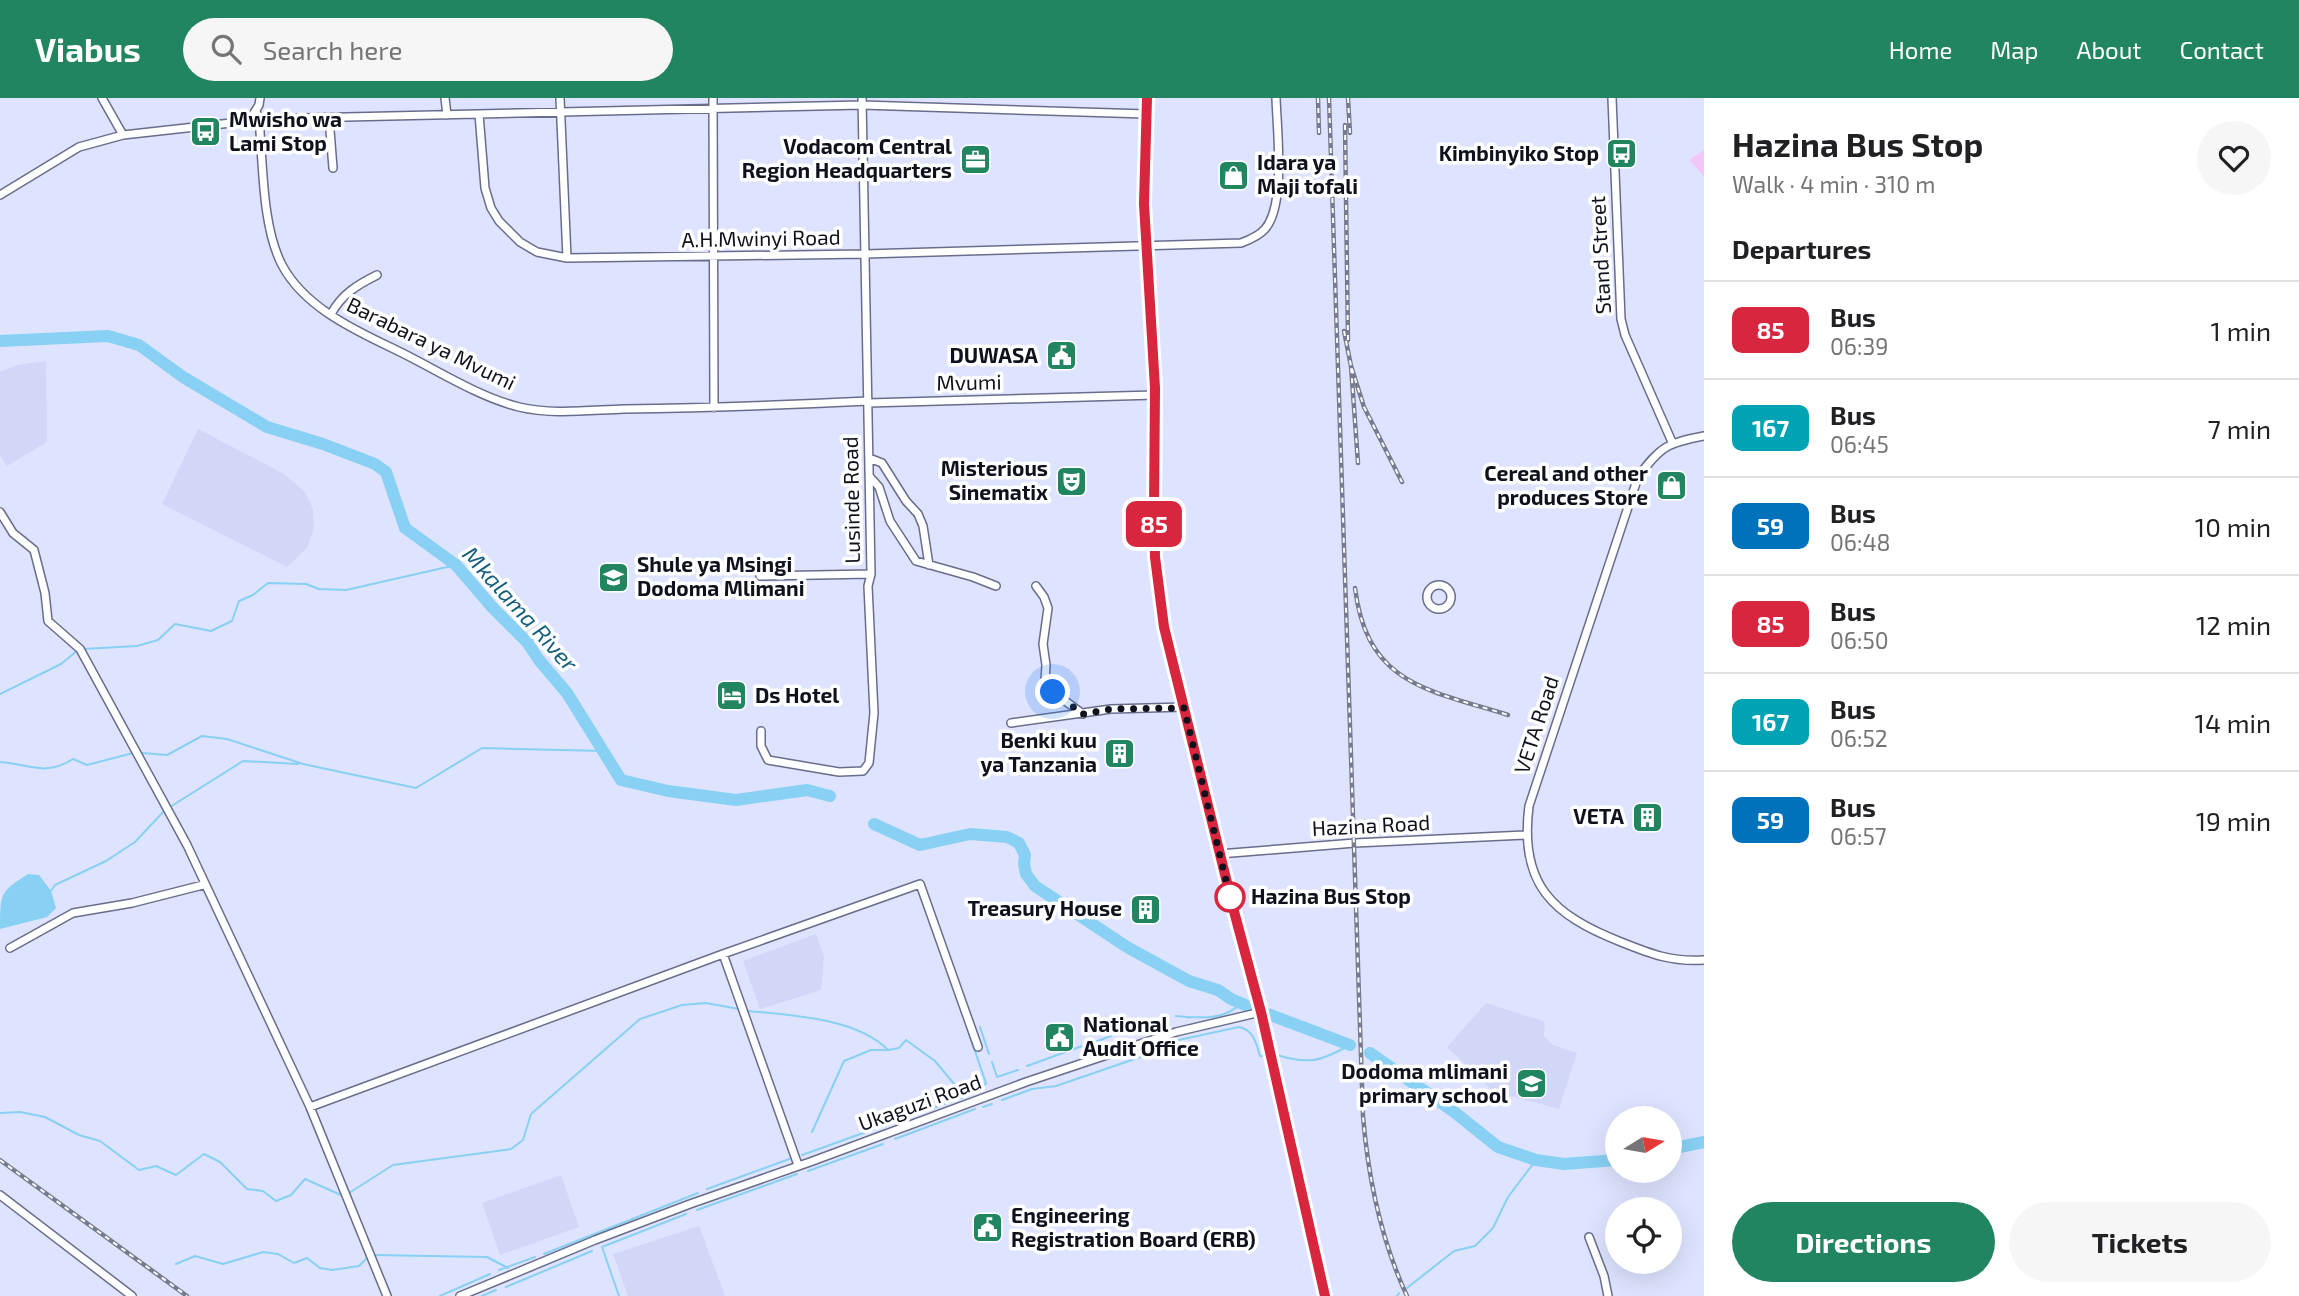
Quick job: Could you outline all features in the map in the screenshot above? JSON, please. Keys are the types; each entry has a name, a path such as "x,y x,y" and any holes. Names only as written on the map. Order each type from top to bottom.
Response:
{"main road":[{"path":"1147,98 1146,245 1155,395 1155,557 1164,627 1219,854 1261,1012 1325,1296"}],"street":[{"path":"102,98 122,135"},
{"path":"256,115 260,98"},
{"path":"445,98 447,115"},
{"path":"560,98 567,258"},
{"path":"713,98 714,408"},
{"path":"988,98 988,109"},
{"name":"A.H.Mwinyi Road","path":"479,114 485,188 491,208 499,221 520,242 537,252 567,258 865,254 1241,243 1252,239 1265,230 1274,213 1278,194 1276,98"},
{"name":"Stand Street","path":"1612,98 1621,319 1625,335 1672,442"},
{"path":"0,195 79,147 122,135 231,123 256,115 329,118 713,109 862,102 1146,114"},
{"name":"Lusinde Road","path":"761,731 761,746 768,760 839,772 863,771 869,764 873,713 868,586 871,574 862,102"},
{"name":"Barabara ya Mvumi","path":"256,115 270,231 282,265 304,295 378,341 499,401 522,408 558,410 868,402"},
{"path":"329,118 333,168"},
{"path":"331,314 347,293 377,275"},
{"name":"Mvumi","path":"868,402 1155,395"},
{"path":"1672,442 1704,436"},
{"name":"VETA Road","path":"1672,442 1644,469 1628,503 1529,806 1525,835 1537,878 1550,901 1572,920 1660,957 1683,962 1704,960"},
{"path":"869,458 882,463 906,502 918,514 923,527 929,565"},
{"path":"869,477 879,487 886,512 912,558 996,586"},
{"path":"0,512 13,533 34,550 45,593 48,621 79,649 187,845 203,885 310,1107 387,1296"},
{"path":"760,576 871,574"},
{"path":"1036,586 1048,608 1043,644 1045,681 1053,692 1083,714"},
{"path":"1011,723 1122,708 1184,708"},
{"name":"Hazina Road","path":"1219,854 1355,843 1525,835"},
{"path":"310,1107 920,884 978,1047"},
{"path":"10,948 72,913 132,903 203,885"},
{"path":"723,954 798,1165"},
{"name":"Ukaguzi Road","path":"460,1296 595,1240 1118,1051 1175,1032 1261,1012"},
{"path":"0,1195 132,1296"},
{"path":"1589,1237 1604,1276 1608,1296"}],"shaded area":[{"path":"1704,150 1704,176 1689,160"},
{"path":"46,361 47,442 7,466 0,455 0,372 17,365"},
{"path":"198,429 284,474 305,492 313,509 314,528 307,548 287,567 162,504"},
{"path":"28,874 39,875 51,891 56,908 47,917 0,929 0,908 4,895 12,885"},
{"path":"816,934 824,957 821,990 760,1009 743,961"},
{"path":"1486,1003 1540,1020 1545,1023 1544,1036 1553,1045 1577,1053 1559,1109 1493,1091 1447,1047"},
{"path":"561,1175 579,1227 500,1255 482,1203"},
{"path":"699,1226 725,1296 628,1296 613,1254"}],"waterway":[{"name":"Mkalama River","path":"0,341 108,336 139,345 183,377 267,427 375,464 386,472 405,528 456,565 527,642 567,693 621,780 668,791 736,800 807,790 830,796"},
{"path":"83,649 137,646 158,640 175,624 211,631 232,621 239,601 253,595 268,583 306,584 319,589 346,590 456,565"},
{"path":"0,694 61,664 78,650"},
{"path":"142,753 167,755 202,736 227,739 303,764 416,788 482,748 604,751"},
{"path":"0,762 45,768 73,759 87,765 133,753"},
{"path":"170,807 243,761 298,764"},
{"path":"51,891 55,885 106,861 135,842 165,810"},
{"name":"Mkalama River","path":"874,824 920,845 970,834 1007,837 1019,843 1025,855 1026,874 1035,886 1127,947 1189,981 1218,990 1250,1007"},
{"path":"1176,1016 1220,1015 1236,1008 1242,1002"},
{"path":"349,1193 393,1165 511,1149 523,1140 531,1114 640,1019 682,1005 706,1003 739,1009"},
{"path":"748,1011 803,1017 841,1025 875,1039 888,1050 899,1048 906,1040 935,1061 960,1091 986,1084"},
{"name":"Mkalama River","path":"1268,1014 1350,1045"},
{"path":"1120,1033 1168,1017"},
{"path":"980,1027 989,1054"},
{"path":"1002,1100 1032,1089 1056,1086 1158,1051 1174,1041 1239,1027 1251,1034 1260,1056 1264,1056"},
{"path":"968,1031 986,1083"},
{"path":"1095,1042 1111,1036"},
{"path":"1027,1066 1085,1045"},
{"path":"1277,1055 1298,1060 1315,1060 1350,1045"},
{"path":"812,1132 844,1061 871,1050 888,1050"},
{"name":"Mkalama River","path":"1370,1053 1453,1111 1498,1147 1536,1160 1564,1164 1605,1161"},
{"path":"992,1062 997,1077 1018,1070"},
{"path":"802,1155 972,1094 982,1087"},
{"path":"983,1107 992,1104"},
{"path":"895,1139 975,1109"},
{"path":"0,1113 20,1112 45,1117 79,1135 100,1141 139,1170 156,1166 176,1175 204,1154 220,1162 247,1189 263,1191 276,1201 291,1195 305,1179 341,1195"},
{"name":"Mkalama River","path":"1682,1147 1704,1142"},
{"path":"808,1171 883,1144"},
{"path":"707,1189 792,1158"},
{"path":"1407,1288 1454,1251 1475,1246 1493,1228 1508,1197 1536,1160"},
{"path":"697,1210 797,1174"},
{"path":"544,1254 698,1193"},
{"path":"619,1296 602,1247 686,1214"},
{"path":"506,1287 592,1251"},
{"path":"176,1264 195,1256 223,1264 263,1252 278,1254 294,1263 307,1258 320,1268 332,1270 359,1266 369,1256"},
{"path":"374,1255 487,1257 508,1268"},
{"path":"499,1270 535,1257"},
{"path":"440,1296 490,1274"},
{"path":"482,1296 496,1290"}],"railway":[{"path":"1318,98 1319,133"},
{"path":"1329,98 1363,1116 1377,1208 1390,1253 1407,1296"},
{"path":"1348,98 1350,133"},
{"path":"1345,125 1348,340"},
{"path":"1344,331 1351,366"},
{"path":"1358,463 1351,366 1364,407 1402,482"},
{"path":"1355,588 1362,620 1373,645 1388,664 1406,678 1428,689 1508,715"},
{"path":"0,1160 187,1296"}],"bus line":[{"name":"85","path":"1147,98 1144,204 1155,388 1155,557 1164,627 1208,811 1261,1012 1325,1296"}],"place":[{"name":"Mwisho wa Lami Stop","path":"206,132"},
{"name":"Kimbinyiko Stop","path":"1622,154"},
{"name":"Vodacom Central Region Headquarters","path":"975,159"},
{"name":"Idara ya Maji tofali","path":"1234,175"},
{"name":"DUWASA","path":"1061,356"},
{"name":"Misterious Sinematix","path":"1071,481"},
{"name":"Cereal and other produces Store","path":"1671,486"},
{"name":"Shule ya Msingi Dodoma Mlimani","path":"614,577"},
{"name":"Ds Hotel","path":"732,696"},
{"name":"Benki kuu ya Tanzania","path":"1120,753"},
{"name":"VETA","path":"1647,817"},
{"name":"Hazina Bus Stop","path":"1230,897"},
{"name":"Treasury House","path":"1145,909"},
{"name":"National Audit Office","path":"1060,1037"},
{"name":"Dodoma mlimani primary school","path":"1531,1084"},
{"name":"Engineering Registration Board (ERB)","path":"988,1228"}],"route":[{"path":"1053,692 1083,714 1111,709 1184,708 1230,897"}]}
